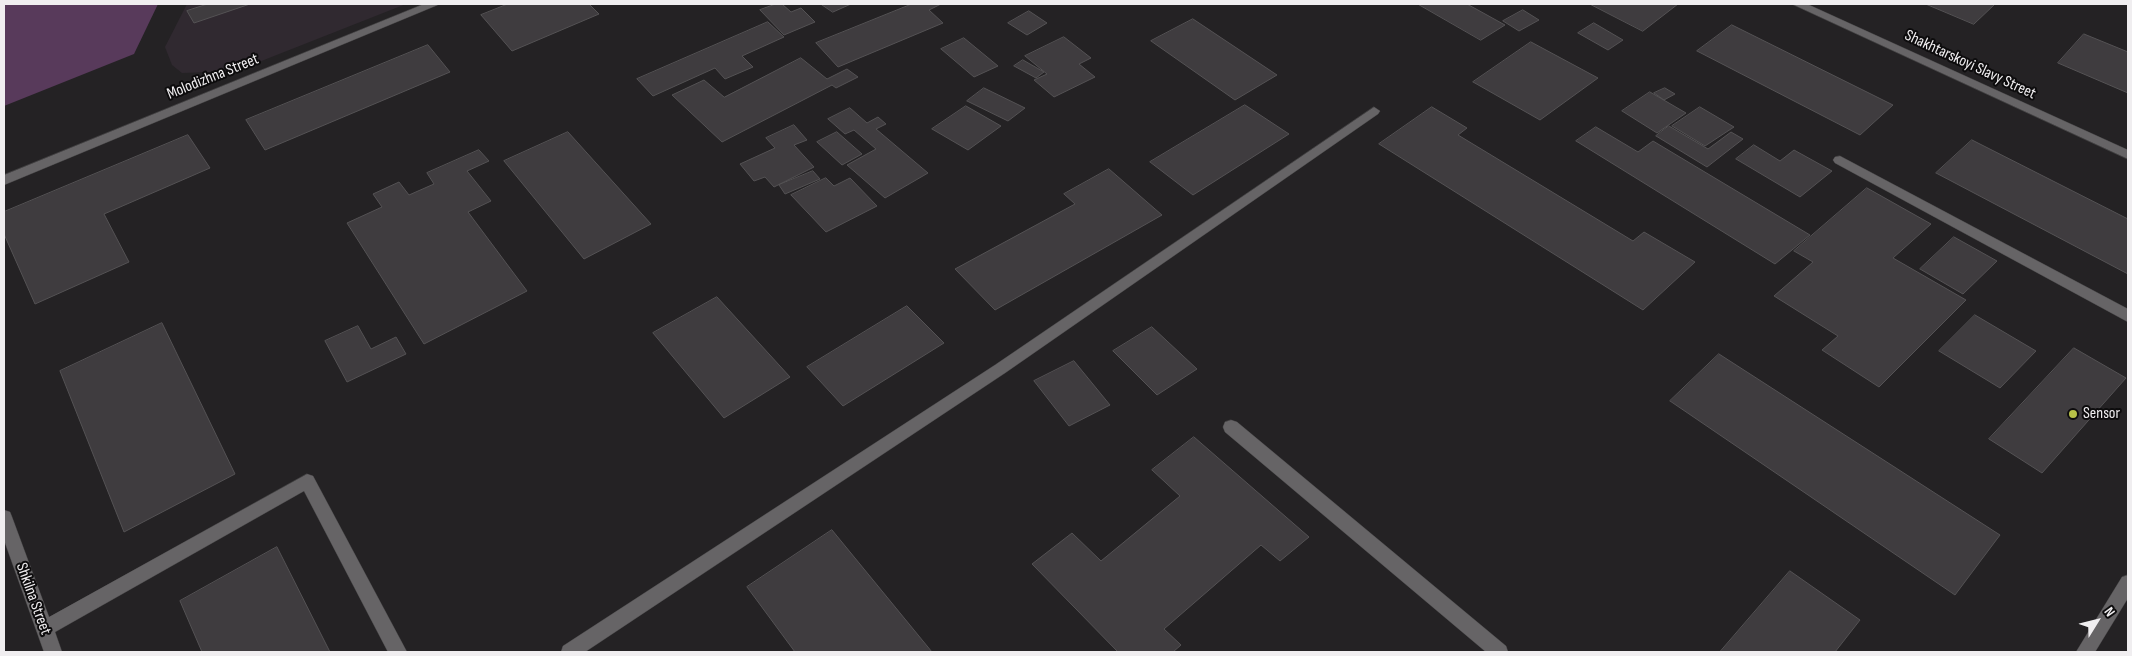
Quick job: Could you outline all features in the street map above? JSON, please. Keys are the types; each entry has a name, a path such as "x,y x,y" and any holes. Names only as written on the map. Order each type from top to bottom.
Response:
{"street":[{"name":"Molodizhna Street","path":"4,180 434,4"},
{"name":"Shakhtarskoyi Slavy Street","path":"1798,4 2128,155"},
{"path":"570,652 1000,369 1374,112"},
{"path":"1840,160 2128,316"},
{"path":"1232,426 1499,652"},
{"path":"44,629 307,481 398,652"},
{"name":"Shkilna Street","path":"4,517 53,652"},
{"path":"2085,652 2128,583"}],"shaded area":[{"path":"4,4 158,4 134,54 4,106"},
{"path":"187,4 406,4 236,71 182,73 172,65 165,47"}],"building":[{"path":"208,4 250,4 194,23 187,11"},
{"path":"508,4 589,4 599,14 512,51 481,15"},
{"path":"776,4 782,4 791,12 801,8 815,22 784,35 760,10"},
{"path":"821,4 851,4 833,12"},
{"path":"912,4 941,4 929,10 943,23 838,67 816,43"},
{"path":"1418,4 1467,4 1505,25 1481,40"},
{"path":"1590,4 1678,4 1643,31"},
{"path":"1926,4 1995,4 1974,24"},
{"path":"1523,10 1539,20 1519,31 1503,21"},
{"path":"1029,11 1047,23 1027,35 1008,23"},
{"path":"1193,19 1277,75 1235,100 1151,41"},
{"path":"768,22 784,37 742,56 753,67 725,79 715,68 653,96 637,79"},
{"path":"1594,23 1623,40 1608,50 1578,33"},
{"path":"1732,25 1893,105 1860,135 1697,51"},
{"path":"2084,34 2128,52 2128,93 2058,63"},
{"path":"1064,37 1091,58 1079,64 1095,77 1054,97 1034,80 1047,74 1025,56"},
{"path":"964,38 998,66 974,77 941,49"},
{"path":"1531,42 1598,78 1540,120 1473,82"},
{"path":"428,45 450,72 265,150 246,120"},
{"path":"801,58 827,79 847,69 858,77 836,88 832,85 722,142 672,95 704,80 724,97"},
{"path":"1023,60 1044,72 1036,78 1014,66"},
{"path":"984,88 1025,108 1008,121 967,101"},
{"path":"1665,88 1675,94 1664,100 1654,93"},
{"path":"1650,92 1686,113 1657,133 1622,111"},
{"path":"1245,105 1289,134 1193,195 1150,162"},
{"path":"966,106 1001,126 968,150 932,129"},
{"path":"1432,107 1467,128 1458,135 1633,241 1644,232 1695,262 1643,310 1379,144"},
{"path":"1700,107 1734,127 1705,146 1672,126"},
{"path":"850,108 867,123 878,117 886,124 876,129 928,173 885,198 847,165 876,149 854,130 845,134 828,119"},
{"path":"794,125 807,140 794,145 814,167 774,187 765,177 754,181 740,164 775,148 766,138"},
{"path":"1669,126 1708,149 1731,132 1743,139 1707,167 1656,136"},
{"path":"1596,127 1638,152 1653,141 1810,235 1775,264 1576,141"},
{"path":"568,132 651,224 584,259 504,161"},
{"path":"837,132 862,154 842,165 817,142"},
{"path":"188,135 210,168 104,214 129,262 35,304 4,234 4,212"},
{"path":"1972,140 2128,219 2128,274 1936,173"},
{"path":"1754,145 1780,161 1794,150 1832,171 1800,197 1736,159"},
{"path":"479,150 489,161 467,171 491,201 468,212 527,291 424,344 347,223 382,207 373,194 399,182 409,195 434,184 427,173"},
{"path":"1109,169 1162,215 995,310 955,269 1075,204 1064,194"},
{"path":"813,171 820,179 785,194 779,185"},
{"path":"826,178 834,186 850,178 877,206 826,232 791,195"},
{"path":"1867,188 1931,224 1893,258 1966,300 1879,387 1822,350 1838,336 1774,296 1813,262 1794,251"},
{"path":"1954,237 1997,261 1963,294 1920,269"},
{"path":"717,297 790,377 724,418 653,333"},
{"path":"907,306 944,343 843,406 807,367"},
{"path":"1975,315 2036,351 2000,388 1939,351"},
{"path":"162,323 235,474 124,532 60,371"},
{"path":"358,326 371,349 396,337 406,354 347,382 325,341"},
{"path":"1152,327 1197,369 1157,395 1113,351"},
{"path":"2074,348 2126,378 2042,473 1989,439"},
{"path":"1719,354 2000,535 1955,595 1670,401"},
{"path":"1074,361 1110,405 1069,426 1034,381"},
{"path":"1194,437 1309,537 1280,561 1261,545 1164,629 1181,645 1173,652 1118,652 1032,564 1072,533 1101,561 1180,496 1152,470"},
{"path":"832,530 932,652 795,652 747,587"},
{"path":"277,547 330,652 202,652 180,601"},
{"path":"1790,571 1860,620 1835,652 1720,652"}],"place":[{"name":"Sensor","path":"2073,414"}]}
